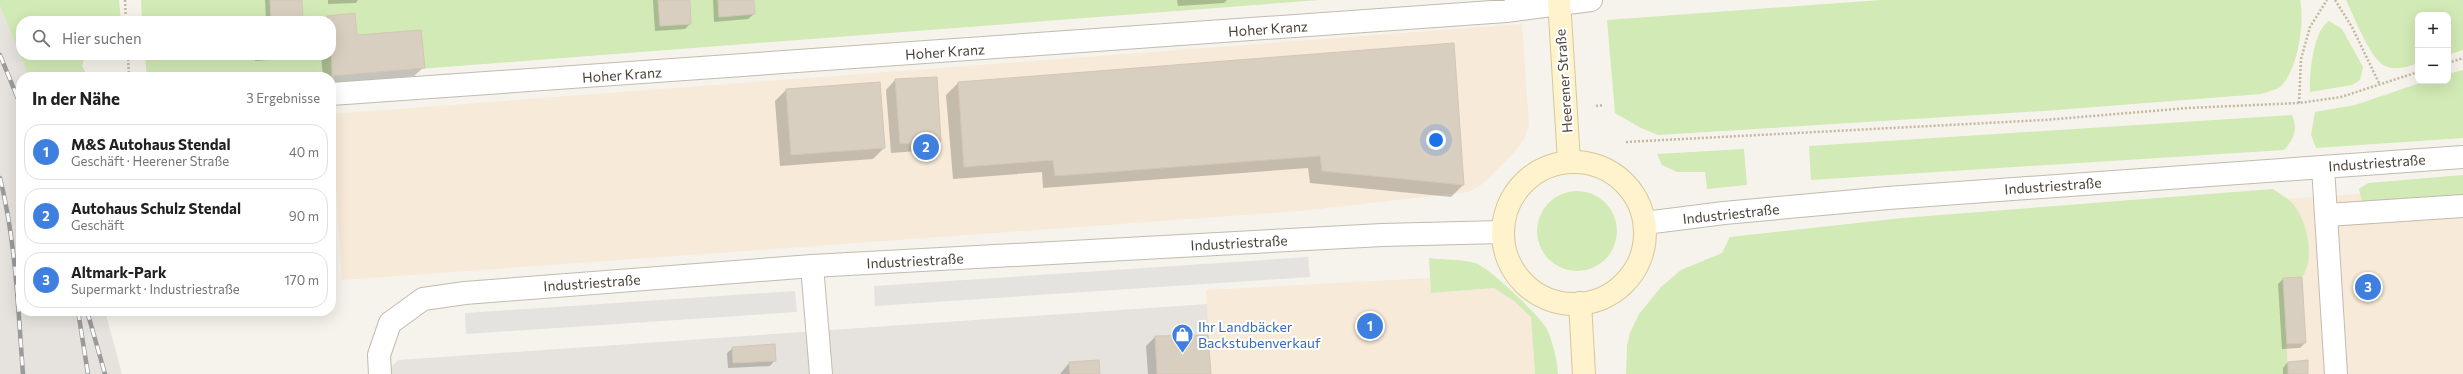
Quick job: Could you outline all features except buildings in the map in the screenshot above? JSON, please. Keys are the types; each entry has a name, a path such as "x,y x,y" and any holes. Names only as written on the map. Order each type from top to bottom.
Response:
{"main road":[{"name":"Heerener Straße","path":"1559,2 1569,162"},
{"path":"1569,162 1591,164 1612,173 1629,187 1640,206 1645,224 1643,250 1634,270 1620,287 1601,299 1580,303 1557,302 1536,293 1519,279 1508,259 1502,232 1505,216 1514,195 1528,178 1547,167 1569,162"},
{"path":"1580,303 1584,374"}],"street":[{"name":"Hoher Kranz","path":"336,94 1000,48 1506,11 1559,2 1591,0"},
{"name":"Industriestraße","path":"1645,224 1724,213 1888,198 2463,157"},
{"path":"2323,167 2336,374"},
{"path":"2327,216 2463,206"},
{"name":"Industriestraße","path":"380,374 379,355 390,323 423,299 465,293 812,266 1382,235 1502,232"},
{"path":"812,266 821,374"}],"path":[{"path":"125,0 126,16"},
{"path":"2299,103 2301,60 2310,27 2327,0"},
{"path":"2335,0 2352,27 2379,83"},
{"path":"2451,62 2463,58"},
{"path":"128,60 129,72"},
{"path":"1626,142 2036,121 2188,108 2299,103 2341,97 2379,83 2415,73"}],"shaded area":[{"path":"0,6 16,45 16,60 22,60 27,72 16,72 16,316 106,316 122,374 0,374"},
{"path":"1522,24 1529,125 1524,140 1512,155 1481,185 1468,192 1301,211 342,280 336,189 336,114"},
{"path":"2463,187 2463,374 2279,374 2269,200"},
{"path":"1308,257 1310,277 875,306 874,286"},
{"path":"1430,278 1431,293 1494,288 1514,301 1531,317 1535,374 1211,374 1206,290"},
{"path":"795,291 797,312 466,334 465,313"},
{"path":"1207,304 1211,374 390,374 390,368 398,360"}],"green space":[{"path":"0,0 119,0 121,16 16,16 16,45 0,6"},
{"path":"141,0 1320,0 336,75 336,72 147,72 145,60 336,60 336,16 142,16"},
{"path":"1881,0 2300,0 2302,20 2296,57 2287,79 2281,86 2261,94 2044,111 1658,135 1641,128 1615,113 1607,20"},
{"path":"2346,0 2463,0 2463,50 2451,54 2451,12 2415,12 2415,64 2406,67 2393,68 2385,66 2379,62 2368,46"},
{"path":"2329,21 2342,29 2363,67 2360,80 2352,85 2310,92 2310,75 2313,54 2319,34"},
{"path":"22,60 84,60 82,66 85,72 27,72"},
{"path":"2463,70 2463,138 2316,148 2311,135 2315,112 2355,105 2417,84 2451,84 2451,73"},
{"path":"2292,115 2295,125 2294,134 2293,138 2284,150 1811,180 1809,146"},
{"path":"1744,149 1747,185 1707,189 1705,172 1677,172 1662,165 1657,154"},
{"path":"2463,175 2463,197 2362,202 2359,189 2368,183"},
{"path":"2273,189 2289,200 2297,209 2305,228 2309,250 2306,269 2302,277 2283,278 2288,374 1626,374 1627,345 1630,333 1639,314 1661,287 1681,270 1722,253 1730,237 1902,218"},
{"path":"1569,191 1585,191 1606,202 1617,223 1617,239 1606,260 1585,271 1569,271 1555,265 1548,260 1543,253 1537,239 1537,223 1543,209 1548,202 1555,197"},
{"path":"1429,258 1475,263 1482,266 1502,282 1535,314 1547,329 1557,363 1558,374 1535,374 1531,317 1514,301 1494,288 1431,293"}],"railway":[{"path":"0,55 16,94"},
{"path":"0,178 10,226 16,280"},
{"path":"19,316 23,374"},
{"path":"79,316 88,374"},
{"path":"88,316 105,374"}],"place":[{"name":"Autohaus Schulz Stendal","path":"926,147"},
{"name":"Altmark-Park","path":"2368,287"},
{"name":"M&S Autohaus Stendal","path":"1370,326"},
{"name":"Ihr Landbäcker Backstubenverkauf","path":"1183,354"}]}
